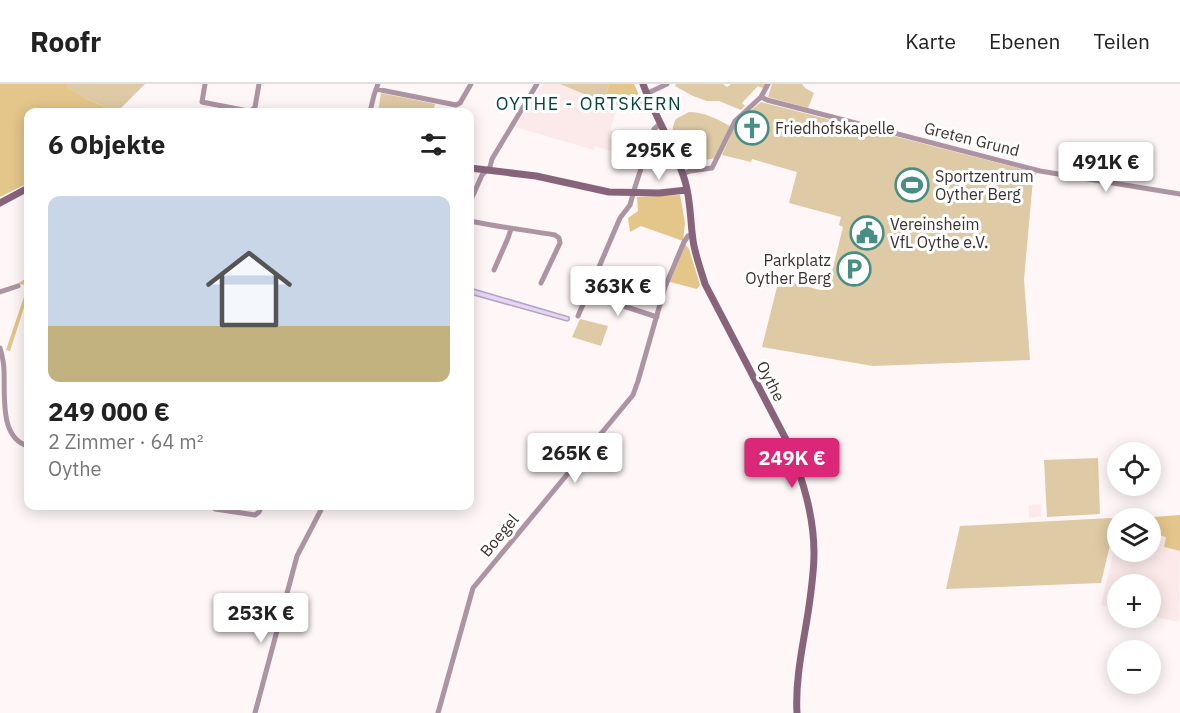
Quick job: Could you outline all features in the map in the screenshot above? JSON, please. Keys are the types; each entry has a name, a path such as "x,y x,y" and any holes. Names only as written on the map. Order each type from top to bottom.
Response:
{"main road":[{"name":"Oythe","path":"643,84 679,163 690,203 693,235 705,284 790,447 807,496 813,529 813,580 798,678 797,713"},
{"path":"474,168 536,176 609,192 633,194 687,190"},
{"path":"0,203 24,190"}],"street":[{"path":"205,84 202,102 233,108"},
{"path":"254,108 259,84"},
{"path":"371,108 377,86 456,105 460,103 471,84"},
{"path":"474,193 482,175 490,166 537,84"},
{"path":"646,94 668,84"},
{"path":"682,174 712,168 735,121 761,97 768,84"},
{"name":"Greten Grund","path":"761,97 1040,171 1180,194"},
{"path":"578,316 620,218 630,205 654,129 660,124"},
{"path":"474,222 511,229 520,228 555,235 559,238 560,243 541,283"},
{"path":"494,270 511,229"},
{"name":"Boegel","path":"438,713 473,588 630,400 638,381 668,281 684,242 688,236 693,235"},
{"path":"0,292 18,286"},
{"path":"587,294 657,317"},
{"path":"0,348 4,372 1,401 2,421 12,440 24,446"},
{"path":"222,510 255,515 260,510"},
{"path":"255,713 297,556 320,510"}],"shaded area":[{"path":"0,84 68,84 66,87 108,108 24,108 24,185 0,197"},
{"path":"68,84 145,84 121,108 108,108 65,87"},
{"path":"543,84 560,84 591,97 606,95 613,99 618,106 610,130 646,143 640,161 595,146 594,150 515,127"},
{"path":"560,84 609,84 606,95 591,97"},
{"path":"609,84 634,84 645,108 618,106 606,95"},
{"path":"676,84 723,84 727,87 731,84 766,84 764,89 758,86 742,103 745,106 741,110 719,101 707,101 693,96 675,86"},
{"path":"772,84 802,84 814,93 808,108 768,97"},
{"path":"381,93 435,104 434,108 379,108"},
{"path":"761,102 1037,173 1033,179 1024,280 1030,360 873,366 762,347 779,279 826,290 843,227 839,225 841,217 789,203 797,172 752,159 751,162 722,155 733,130 745,115"},
{"path":"689,112 715,118 730,126 716,158 686,163 673,136 673,130 676,119"},
{"path":"680,195 685,223 683,241 641,226 630,232 628,218 638,211 637,197"},
{"path":"685,244 689,249 700,285 697,289 670,282"},
{"path":"474,289 569,317 567,321 474,295"},
{"path":"24,297 24,307 10,351 6,350"},
{"path":"580,319 608,326 601,346 572,337"},
{"path":"1098,458 1100,514 1047,517 1044,460"},
{"path":"1041,504 1041,516 1029,518 1029,505"},
{"path":"1180,515 1180,551 1164,547 1166,537 1161,536 1161,516"},
{"path":"1107,518 1107,558 1101,583 946,589 960,526"},
{"path":"1161,536 1167,537 1164,547 1180,551 1179,622 1161,618 1161,574 1108,574 1111,562 1161,562"},
{"path":"1107,580 1107,606 1101,605"}],"place":[{"name":"Friedhofskapelle","path":"752,128"},
{"name":"Sportzentrum Oyther Berg","path":"912,185"},
{"name":"Vereinsheim VfL Oythe e.V.","path":"867,233"},
{"name":"Parkplatz Oyther Berg","path":"854,269"}],"district":[{"name":"OYTHE - ORTSKERN","path":"589,103"}]}
